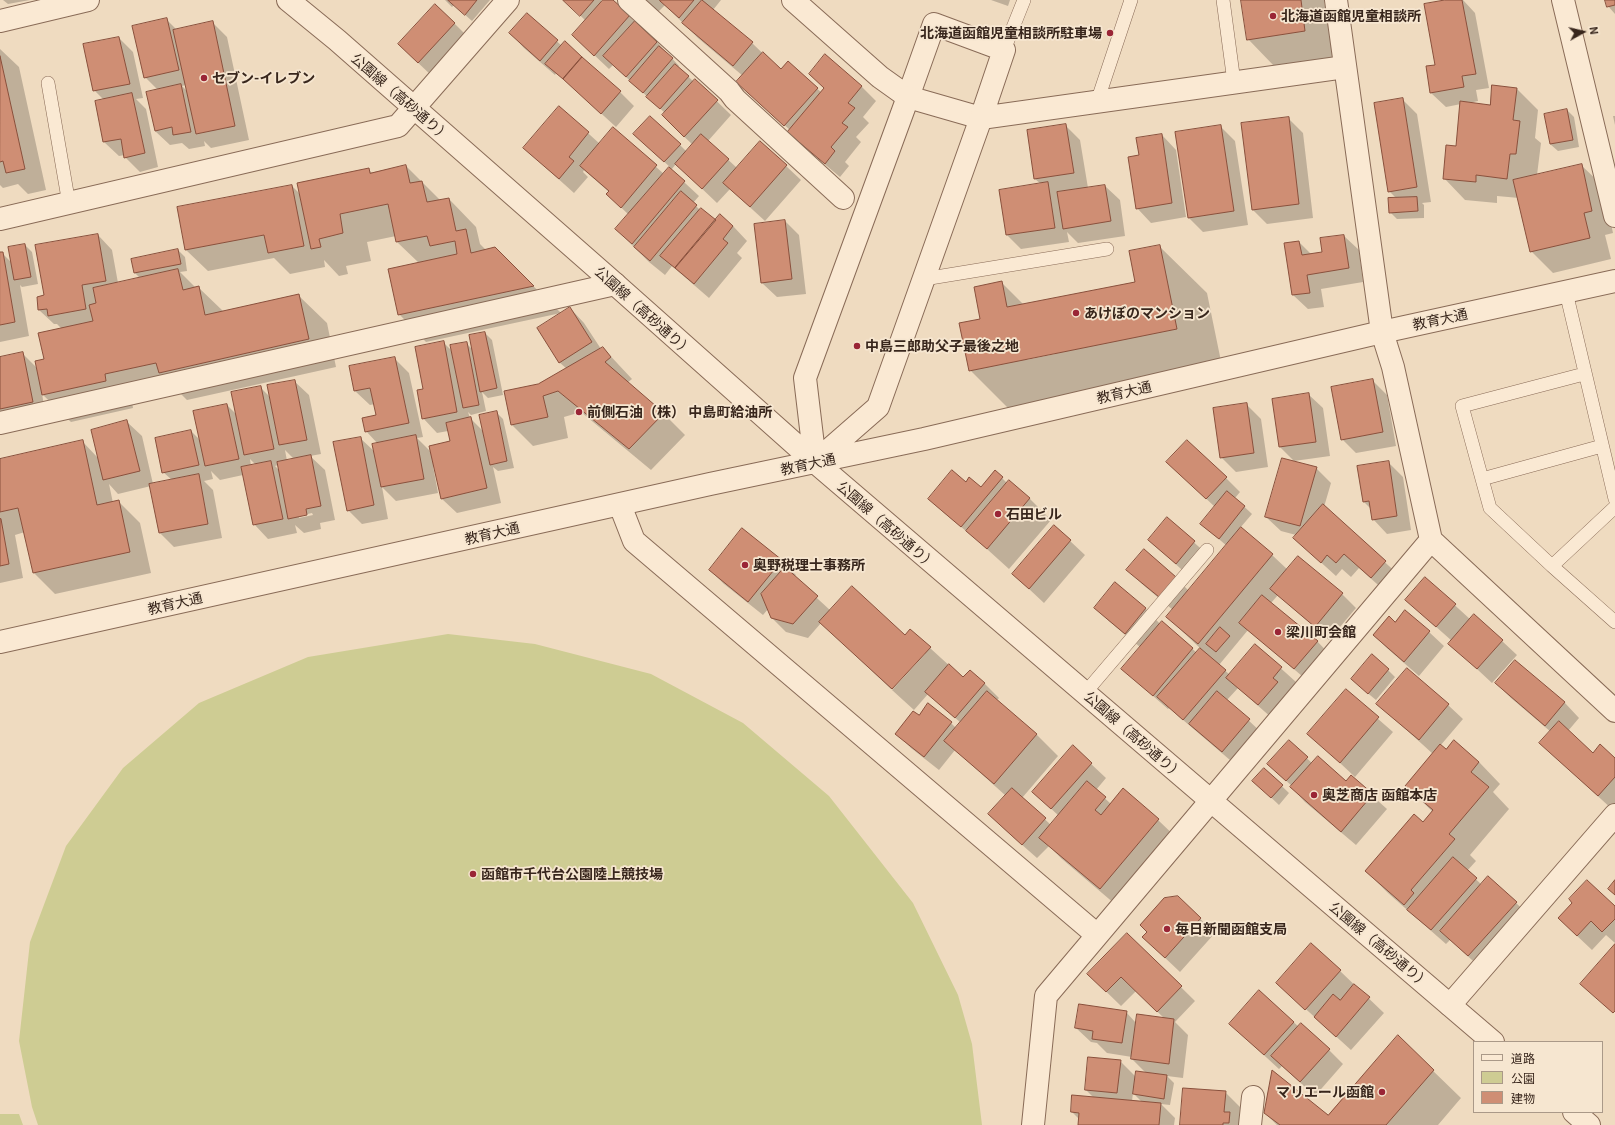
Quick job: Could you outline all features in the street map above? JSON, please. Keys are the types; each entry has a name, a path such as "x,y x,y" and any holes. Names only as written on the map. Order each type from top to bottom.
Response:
{"street":[{"path":"0,21 88,0"},
{"name":"公園線（高砂通り）","path":"288,0 615,284 814,462 1492,1041"},
{"path":"0,219 398,126 508,0"},
{"path":"629,0 730,91 735,99 843,198"},
{"path":"793,0 880,78 908,97 981,118 1345,67"},
{"path":"1336,0 1382,332 1393,367 1431,540 1614,710"},
{"path":"1563,0 1615,216"},
{"path":"934,24 1004,50 878,408 814,462 805,378 934,24"},
{"name":"教育大通","path":"0,642 924,439 1382,332 1615,281"},
{"path":"0,423 615,284"},
{"path":"620,505 634,541 1097,934"},
{"path":"1033,1125 1046,996 1431,540"},
{"path":"1450,1005 1615,816"},
{"path":"1250,1125 1253,1097"},
{"path":"1575,1113 1589,1125"}],"lane":[{"path":"1004,50 1024,0"},
{"path":"1097,102 1131,0"},
{"path":"1223,0 1234,82"},
{"path":"48,83 69,204"},
{"path":"924,279 1107,249"},
{"path":"1566,292 1584,374 1615,499"},
{"path":"1584,374 1462,406 1490,508 1615,622"},
{"path":"1482,479 1602,446"},
{"path":"1552,566 1615,507"},
{"path":"1085,693 1207,550"}],"green space":[{"name":"函館市千代台公園陸上競技場","path":"448,634 535,644 651,674 743,723 829,796 913,903 958,995 972,1044 982,1125 38,1125 32,1107 19,1041 30,942 66,846 123,768 199,703 308,657"},
{"path":"0,1114 19,1114 23,1125 0,1125"}],"building":[{"path":"448,0 477,0 465,15"},
{"path":"563,0 594,0 580,16"},
{"path":"603,0 613,0 630,15 594,56 572,35"},
{"path":"660,0 694,0 679,18"},
{"path":"702,0 753,42 733,66 682,23"},
{"name":"北海道函館児童相談所","path":"1241,0 1301,0 1305,31 1247,40"},
{"path":"1445,0 1462,0 1476,74 1462,76 1464,87 1430,93 1426,66 1435,65 1424,4"},
{"path":"1605,0 1615,0 1615,5 1607,7"},
{"path":"435,4 455,23 418,63 398,44"},
{"path":"527,13 558,40 540,61 509,33"},
{"path":"167,18 179,70 144,78 132,26"},
{"name":"セブン-イレブン","path":"213,21 235,126 196,134 173,30"},
{"path":"635,21 657,42 626,77 603,56"},
{"path":"119,37 130,84 93,91 83,44"},
{"path":"565,41 582,57 563,79 545,64"},
{"path":"659,46 673,58 643,93 629,81"},
{"path":"763,52 781,69 788,61 818,88 784,126 736,82"},
{"path":"825,54 862,86 848,103 855,108 842,123 848,127 831,147 835,151 825,164 787,132 824,88 809,74"},
{"path":"0,56 25,169 6,173 3,161 0,162"},
{"path":"582,57 621,91 601,114 563,79"},
{"path":"675,64 689,76 660,109 646,97"},
{"path":"695,79 718,100 684,137 662,115"},
{"path":"181,84 191,132 173,135 172,127 155,131 146,92"},
{"path":"1492,85 1517,88 1513,120 1520,121 1516,154 1510,154 1507,179 1476,175 1476,182 1443,179 1446,145 1456,146 1460,101 1490,105"},
{"path":"132,93 145,153 124,158 121,139 103,142 95,101"},
{"path":"1403,98 1417,187 1388,192 1374,103"},
{"path":"559,106 589,132 569,157 574,161 559,179 523,148"},
{"path":"1567,109 1573,140 1550,144 1544,114"},
{"path":"650,116 681,144 664,162 633,134"},
{"path":"1289,117 1299,204 1252,210 1241,123"},
{"path":"1066,124 1074,173 1034,179 1027,130"},
{"path":"1221,125 1234,211 1188,218 1175,132"},
{"path":"613,127 657,165 621,208 606,194 609,191 580,166"},
{"path":"701,134 729,159 702,189 675,164"},
{"path":"1162,134 1172,203 1136,209 1128,157 1139,155 1136,138"},
{"path":"760,141 787,165 750,207 723,183"},
{"path":"1582,164 1592,211 1584,213 1590,238 1530,252 1513,180"},
{"path":"406,165 410,183 422,181 427,202 449,198 456,231 466,229 471,253 495,247 534,286 398,315 388,269 457,254 455,241 430,246 427,236 396,242 388,204 340,214 343,233 319,239 321,247 311,249 297,183 369,168 370,173"},
{"path":"669,167 685,181 632,244 615,229"},
{"path":"1048,182 1055,228 1006,235 999,190"},
{"path":"292,185 304,246 268,253 264,235 185,250 177,207"},
{"path":"1105,185 1111,221 1063,229 1057,192"},
{"path":"681,191 697,205 650,261 634,247"},
{"path":"1417,197 1418,211 1389,213 1388,198"},
{"path":"701,208 716,220 675,268 660,256"},
{"path":"720,214 733,226 723,239 728,243 694,284 675,268"},
{"path":"785,220 792,279 761,283 754,224"},
{"path":"98,234 106,281 82,285 86,309 48,316 47,309 38,310 37,297 44,295 35,245"},
{"path":"1344,235 1349,268 1307,275 1310,293 1292,295 1284,243 1299,241 1302,255 1322,252 1320,238"},
{"path":"25,244 31,277 14,280 8,247"},
{"name":"あけぼのマンション","path":"1160,245 1177,329 969,371 959,323 980,319 974,287 1002,281 1007,307 1135,282 1129,251"},
{"path":"178,249 181,264 134,273 131,259"},
{"path":"0,252 3,252 15,322 0,325"},
{"path":"178,269 183,290 199,286 205,315 299,294 309,339 159,373 156,363 105,374 106,381 42,395 35,361 44,359 38,333 93,321 89,305 96,303 93,288"},
{"path":"570,307 592,342 559,363 537,328"},
{"path":"485,332 497,388 480,392 469,335"},
{"path":"444,341 457,412 422,419 417,390 423,389 415,347"},
{"path":"467,342 479,405 463,408 450,345"},
{"path":"603,347 611,357 605,362 664,413 629,449 558,391 543,396 548,417 511,425 504,391 538,384"},
{"path":"23,352 33,402 0,409 0,357"},
{"path":"395,357 409,423 365,432 362,418 376,415 370,388 354,391 349,366"},
{"path":"1373,379 1383,432 1341,440 1331,387"},
{"path":"295,380 307,440 279,445 267,385"},
{"path":"261,386 274,449 244,455 231,392"},
{"path":"1309,393 1316,442 1279,447 1272,399"},
{"path":"1247,403 1254,453 1220,458 1213,408"},
{"path":"227,404 239,459 205,466 193,411"},
{"path":"497,411 507,461 490,465 479,415"},
{"path":"471,417 487,488 441,499 429,446 450,441 446,423"},
{"path":"127,420 140,471 103,480 91,430"},
{"path":"191,430 199,465 162,473 155,438"},
{"path":"416,435 424,479 381,487 372,444"},
{"path":"361,437 374,505 347,511 333,442"},
{"path":"83,440 97,505 119,500 130,552 33,573 18,508 0,512 0,459"},
{"path":"1187,440 1227,477 1206,499 1166,462"},
{"path":"311,455 321,506 306,509 307,515 288,519 277,462"},
{"path":"1282,458 1317,467 1300,526 1265,517"},
{"path":"271,461 283,519 253,525 241,467"},
{"path":"1389,461 1397,516 1372,520 1369,501 1363,502 1357,466"},
{"path":"952,470 966,482 969,477 981,487 995,470 1003,477 961,527 928,499"},
{"path":"199,474 208,524 159,533 149,484"},
{"name":"石田ビル","path":"1009,480 1030,498 987,549 966,531"},
{"path":"1227,491 1245,506 1219,539 1200,524"},
{"path":"1323,504 1386,561 1371,578 1344,554 1336,563 1327,555 1321,563 1293,538"},
{"path":"1167,517 1195,541 1176,564 1148,540"},
{"path":"0,519 9,564 0,566"},
{"path":"1054,525 1071,540 1029,589 1012,574"},
{"path":"1241,527 1273,554 1198,644 1166,617"},
{"name":"奥野税理士事務所","path":"742,528 782,560 748,602 709,570"},
{"path":"1144,549 1176,577 1159,597 1126,570"},
{"path":"1298,556 1343,593 1315,627 1270,589"},
{"path":"785,567 818,596 793,624 771,618 761,594"},
{"path":"1425,577 1456,604 1436,627 1405,600"},
{"path":"1115,582 1146,608 1125,634 1094,608"},
{"path":"852,586 905,635 910,629 931,647 892,689 819,622"},
{"name":"梁川町会館","path":"1262,595 1318,641 1294,669 1239,623"},
{"path":"1405,610 1430,631 1404,662 1373,635 1389,616 1395,622"},
{"path":"1474,614 1503,640 1477,669 1448,644"},
{"path":"1162,621 1193,648 1153,696 1121,669"},
{"path":"1220,627 1230,636 1216,652 1206,644"},
{"path":"1255,644 1282,667 1273,678 1278,682 1258,705 1226,678"},
{"path":"1200,648 1226,670 1183,720 1157,697"},
{"path":"1372,654 1389,669 1368,694 1351,679"},
{"path":"1515,660 1565,702 1545,726 1495,683"},
{"path":"949,664 963,677 970,670 985,683 955,718 925,692"},
{"path":"1407,668 1449,704 1419,740 1376,704"},
{"path":"1346,689 1379,717 1340,763 1307,734"},
{"path":"987,691 1037,734 994,784 944,741"},
{"path":"1217,691 1250,719 1222,752 1189,724"},
{"path":"928,703 952,722 924,757 895,734 913,711 919,715"},
{"path":"1559,721 1593,753 1600,744 1615,758 1615,777 1598,796 1539,743"},
{"path":"1289,740 1308,757 1286,781 1267,764"},
{"path":"1454,740 1479,762 1471,772 1489,787 1449,834 1455,839 1411,890 1414,893 1404,905 1365,871 1414,814 1423,822 1433,810 1405,786 1440,744 1446,749"},
{"path":"1073,745 1092,763 1051,809 1032,792"},
{"path":"1318,756 1346,781 1351,775 1373,794 1341,832 1290,787"},
{"path":"1264,768 1283,785 1271,798 1252,781"},
{"path":"1087,781 1106,797 1095,810 1101,815 1123,788 1159,819 1100,889 1039,838"},
{"path":"1012,788 1046,818 1022,845 988,814"},
{"path":"1453,857 1477,878 1431,930 1407,910"},
{"path":"1488,876 1517,902 1468,956 1440,931"},
{"path":"1587,880 1615,906 1615,919 1602,932 1591,921 1577,936 1558,918 1572,903 1569,899"},
{"path":"1615,880 1615,895 1608,889"},
{"name":"毎日新聞函館支局","path":"1178,896 1201,918 1165,958 1142,937 1147,932 1140,925 1164,898"},
{"path":"1127,933 1182,986 1157,1012 1121,977 1106,992 1087,974"},
{"path":"1311,943 1341,970 1305,1010 1276,983"},
{"path":"1615,944 1615,1011 1613,1013 1580,984"},
{"path":"1354,984 1370,997 1336,1037 1314,1017 1333,994 1340,1000"},
{"path":"1259,990 1294,1022 1264,1055 1229,1024"},
{"path":"1079,1004 1127,1011 1122,1043 1092,1039 1093,1031 1075,1028"},
{"path":"1137,1014 1174,1019 1169,1064 1131,1059"},
{"path":"1301,1023 1330,1049 1300,1082 1271,1056"},
{"name":"マリエール函館","path":"1398,1035 1434,1070 1386,1125 1280,1125 1264,1113 1272,1070 1328,1115"},
{"path":"1088,1057 1121,1060 1117,1093 1085,1090"},
{"path":"1136,1071 1167,1075 1164,1099 1133,1094"},
{"path":"1183,1088 1226,1091 1224,1112 1230,1112 1229,1123 1223,1123 1223,1125 1180,1125"},
{"path":"1072,1095 1161,1103 1159,1125 1078,1125 1079,1113 1071,1112"}],"place":[{"name":"北海道函館児童相談所","path":"1273,16"},
{"name":"北海道函館児童相談所駐車場","path":"1110,33"},
{"name":"セブン-イレブン","path":"204,78"},
{"name":"あけぼのマンション","path":"1076,313"},
{"name":"中島三郎助父子最後之地","path":"857,346"},
{"name":"前側石油（株） 中島町給油所","path":"579,412"},
{"name":"石田ビル","path":"998,514"},
{"name":"奥野税理士事務所","path":"745,565"},
{"name":"梁川町会館","path":"1278,632"},
{"name":"奥芝商店 函館本店","path":"1314,795"},
{"name":"函館市千代台公園陸上競技場","path":"473,874"},
{"name":"毎日新聞函館支局","path":"1167,929"},
{"name":"マリエール函館","path":"1382,1092"}]}
